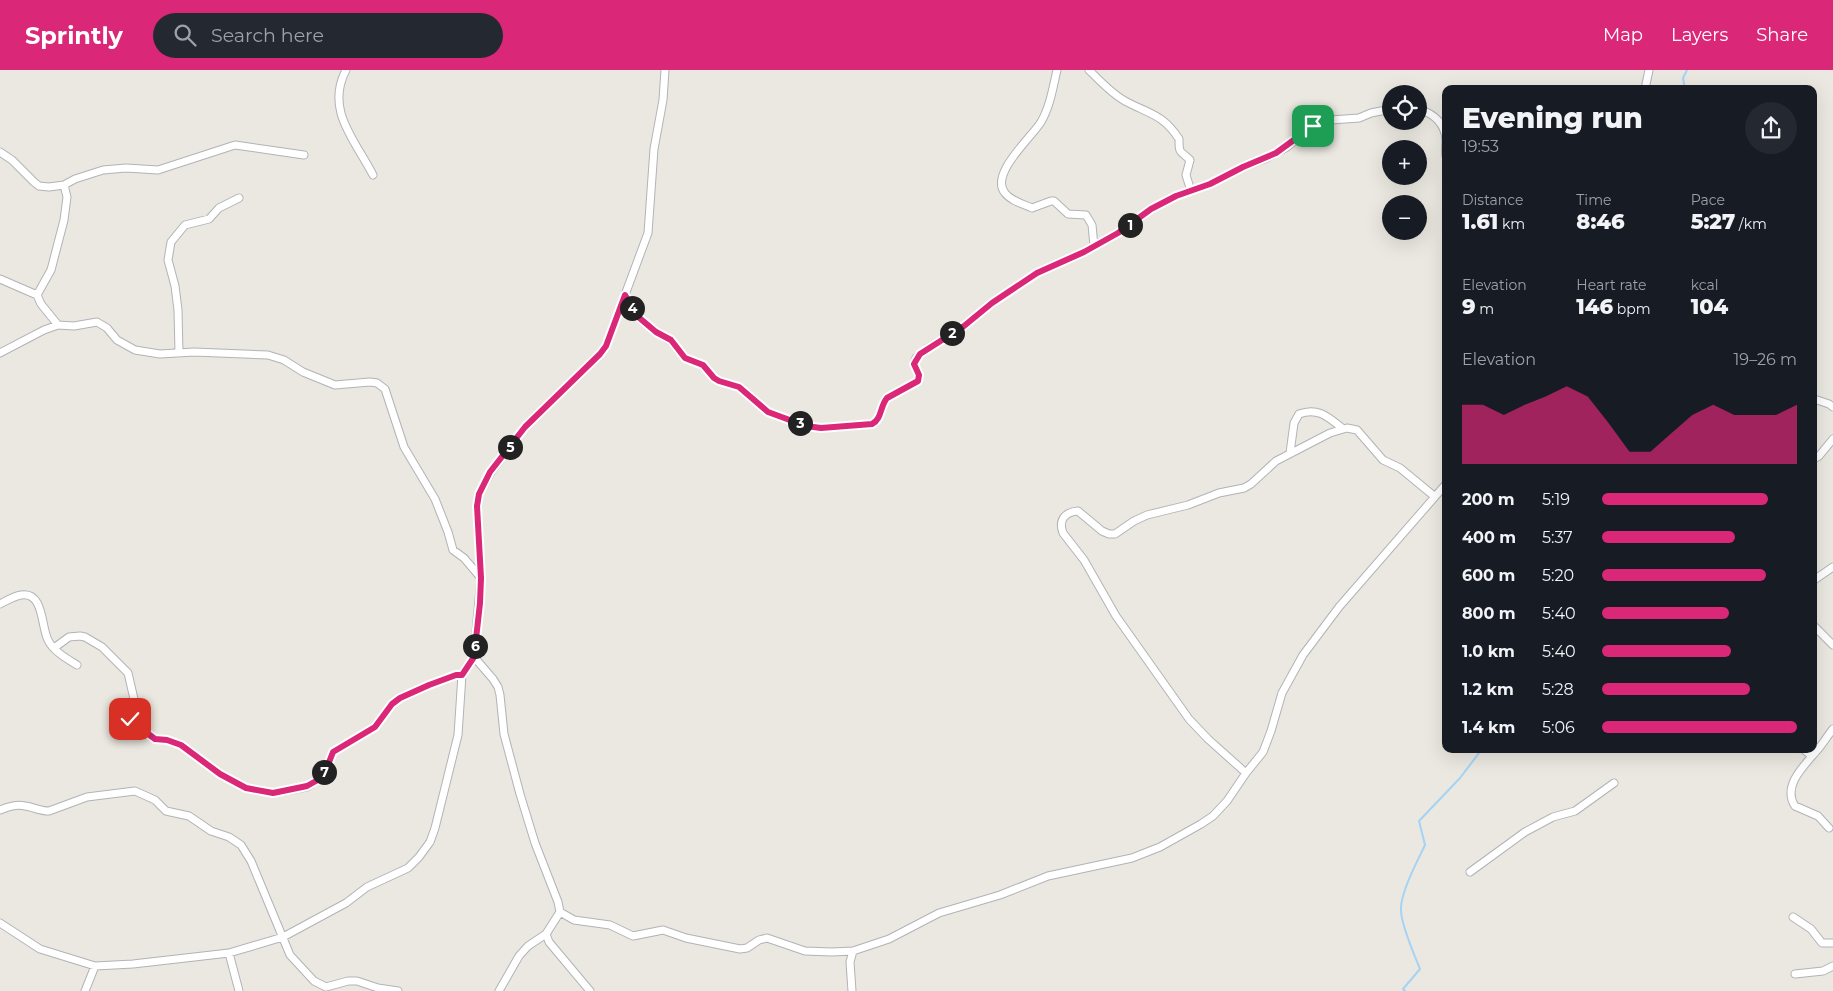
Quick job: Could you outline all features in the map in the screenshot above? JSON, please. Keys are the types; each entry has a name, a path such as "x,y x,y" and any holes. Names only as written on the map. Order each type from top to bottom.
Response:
{"street":[{"path":"346,70 339,87 338,106 341,117 373,175"},
{"path":"0,923 40,949 95,966 133,964 229,953 283,937 346,903 367,887 408,868 419,857 430,842 435,828 458,736 462,675 474,657 481,578 477,506 479,494 490,472 525,427 606,346 648,233 654,149 662,108 666,70"},
{"path":"1057,70 1042,119 1008,165 1002,182 1002,188 1010,198 1032,208 1051,200 1068,214 1086,215 1092,225 1094,246"},
{"path":"1090,70 1124,101 1154,113 1169,126 1179,139 1178,147 1180,152 1190,160 1186,175 1191,191"},
{"path":"1646,85 1650,70"},
{"path":"625,295 636,315 656,332 671,340 685,358 703,365 719,381 739,387 768,412 806,426 821,428 872,424 878,419 887,398 918,381 919,375 914,364 920,354 964,326 992,303 1037,273 1122,231 1151,209 1276,153 1313,126 1331,120 1359,118 1382,111"},
{"path":"1427,112 1434,115 1442,128"},
{"path":"0,152 12,160 39,186 49,187 64,185 75,179 103,170 126,168 158,170 235,145 304,155"},
{"path":"37,295 51,270 64,220 67,197 64,185"},
{"path":"178,353 178,310 175,286 168,260 171,242 185,225 210,219 219,208 239,198"},
{"path":"0,279 37,295 41,304 58,325"},
{"path":"0,353 44,330 58,325 74,326 97,322 108,328 117,340 135,350 160,354 194,352 268,355 284,360 303,372 336,385 377,383 385,389 404,447 435,498 453,550 464,558 481,578"},
{"path":"1817,400 1833,407"},
{"path":"1290,453 1294,423 1299,414 1321,412 1342,428"},
{"path":"1246,773 1208,739 1179,706 1116,616 1084,560 1063,533 1061,528 1065,514 1078,511 1102,532 1115,534 1147,515 1188,505 1218,493 1244,488 1270,466 1290,453 1342,428 1353,428 1356,430 1383,460 1400,468 1434,496"},
{"path":"1817,457 1833,439"},
{"path":"560,912 574,920 610,925 636,936 659,930 686,938 740,948 747,948 767,938 805,951 854,951 889,939 939,913 953,908 1000,894 1048,876 1132,858 1160,847 1213,816 1227,801 1263,752 1282,693 1303,655 1339,607 1442,488"},
{"path":"1817,578 1833,567"},
{"path":"0,604 20,595 28,594 40,608 48,641 65,658 77,665"},
{"path":"1817,629 1833,645"},
{"path":"54,648 69,638 85,637 96,642 128,674 134,699 130,719 134,726 155,739 167,740 181,745 220,774 246,788 273,793 307,786 316,781 326,770 333,752 375,727 392,704 400,698 429,685 456,675 462,675"},
{"path":"474,657 498,687 504,734 520,794 535,843 558,902 560,912 546,934 528,946 519,956 499,991"},
{"path":"1817,750 1833,729"},
{"path":"1808,753 1812,756"},
{"path":"1814,753 1796,776 1791,789 1791,798 1795,806 1818,816 1829,828"},
{"path":"1470,872 1525,832 1553,817 1575,810 1614,783"},
{"path":"0,810 12,806 24,806 49,811 86,796 127,792 140,793 155,800 166,811 189,816 210,831 229,837 241,845 251,862 292,958 314,981 326,987 348,980 357,981 378,988 398,991"},
{"path":"1793,917 1811,929 1822,943 1833,943"},
{"path":"546,934 548,942 555,952 590,991"},
{"path":"852,991 850,962 854,951"},
{"path":"229,953 239,991"},
{"path":"85,991 95,966"},
{"path":"1795,974 1823,971 1833,966"}],"waterway":[{"path":"1684,85 1683,78 1687,70"},
{"path":"1405,991 1403,989 1420,969 1405,931 1401,910 1406,886 1425,845 1419,821 1460,778 1479,753"}],"route":[{"path":"130,719 134,726 143,730 151,737 181,745 220,774 246,788 273,793 311,785 326,770 333,752 375,727 392,704 400,698 429,685 456,675 462,675 474,657 480,603 481,578 477,506 479,494 490,472 525,427 606,346 625,295 636,315 646,325 671,340 685,358 703,365 719,381 739,387 768,412 806,426 821,428 872,424 878,419 887,398 918,381 919,375 914,366 916,358 928,348 973,320 992,303 1043,269 1084,252 1118,233 1151,209 1176,196 1210,184 1276,153 1313,126"}]}
